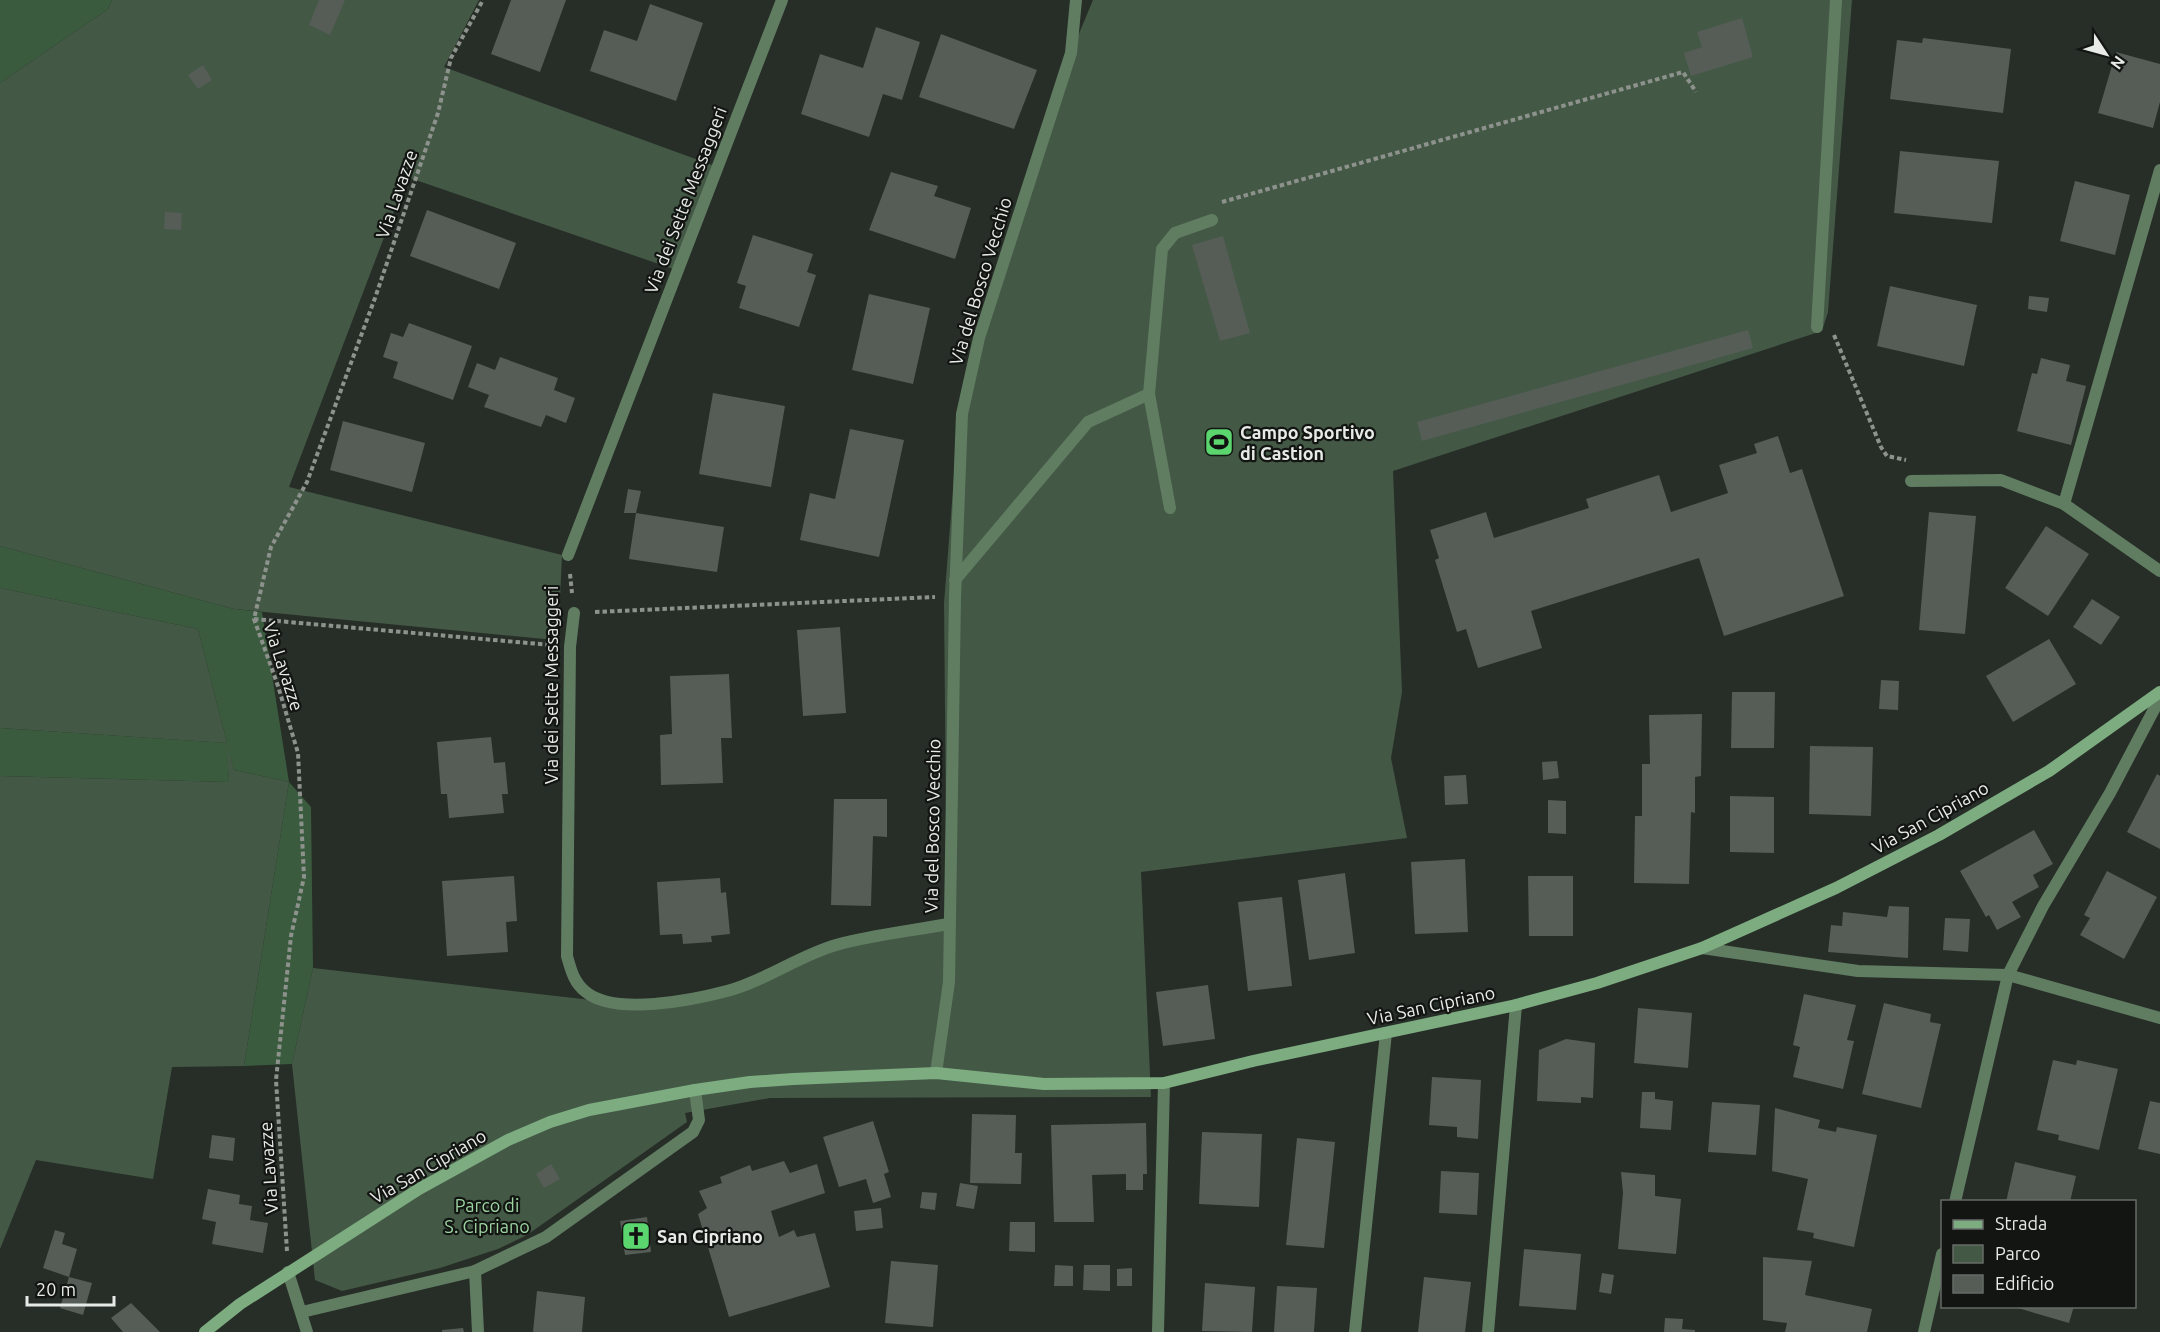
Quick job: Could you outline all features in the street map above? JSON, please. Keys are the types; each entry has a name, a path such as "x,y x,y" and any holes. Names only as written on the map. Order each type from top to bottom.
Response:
{"main road":[{"name":"Via San Cipriano","path":"205,1332 240,1304 419,1189 508,1140 550,1122 589,1110 695,1090 760,1081 936,1073 1044,1084 1164,1083 1253,1061 1516,1005 1597,983 1702,948 1836,888 1939,835 2049,771 2160,692"}],"street":[{"name":"Via dei Sette Messaggeri","path":"568,555 782,0"},
{"name":"Via del Bosco Vecchio","path":"936,1073 948,982 955,580 962,414 979,338 1071,53 1076,0"},
{"path":"1817,327 1836,0"},
{"path":"2064,504 2160,170"},
{"path":"1170,508 1149,394 1162,249 1174,233 1212,220"},
{"path":"955,580 1088,422 1149,394"},
{"path":"1911,481 2001,480 2064,504 2160,571"},
{"name":"Via dei Sette Messaggeri","path":"574,613 570,646 567,956 574,980 586,992 610,1003 637,1005 666,1003 728,991 836,945 948,924"},
{"path":"1955,1200 2007,975 2043,906 2110,793 2160,698"},
{"name":"Via San Cipriano","path":"1702,948 1858,971 2007,975 2160,1017"},
{"path":"1488,1332 1516,1005"},
{"path":"1355,1332 1386,1033"},
{"path":"1158,1332 1164,1083"},
{"path":"302,1312 475,1271 546,1237 693,1132 699,1120 695,1090"},
{"path":"1924,1332 1941,1258"},
{"path":"475,1271 478,1332"},
{"path":"288,1272 307,1332"}],"path":[{"name":"Via Lavazze","path":"288,1272 276,1080 291,936 304,877 298,753 278,686 254,619 271,547 307,482 438,113 451,58 483,0"},
{"path":"1212,220 1207,206 1683,72 1696,92"},
{"path":"1817,327 1829,324 1881,447 1887,456 1910,460 1911,481"},
{"name":"Via dei Sette Messaggeri","path":"568,555 574,613"},
{"path":"574,613 955,597"},
{"path":"254,619 570,646"}],"green space":[{"path":"0,0 112,0 108,9 0,83"},
{"path":"112,0 479,0 444,67 723,169 679,271 407,177 289,487 562,555 559,620 555,640 234,609 0,546 0,83 108,9"},
{"name":"Campo Sportivo di Castion","path":"1093,0 1852,0 1828,312 1822,331 1393,471 1402,692 1391,758 1407,838 1141,872 1151,1097 770,1098 685,1113 687,1122 527,1235 498,1249 440,1268 342,1291 315,1280 292,1064 313,968 591,1000 666,1003 735,989 803,955 947,927 944,603 959,413 1071,53"},
{"path":"0,546 234,609 262,612 289,782 234,770 227,746 229,782 0,776 0,728 227,743 198,629 0,588"},
{"path":"0,588 198,629 234,770 289,782 244,1066 172,1067 153,1179 36,1160 0,1249 0,776 229,782 226,743 0,728"},
{"path":"289,782 311,807 313,968 292,1064 244,1066"}],"building":[{"path":"319,0 345,0 330,35 309,25"},
{"path":"511,0 566,0 540,72 491,54"},
{"path":"650,4 703,23 676,101 590,71 604,30 637,41"},
{"path":"1742,18 1753,57 1691,76 1684,53 1702,47 1697,32"},
{"path":"876,27 920,42 902,100 883,94 869,137 801,114 820,54 863,68"},
{"path":"941,34 1037,70 1014,129 919,97"},
{"path":"1923,38 2011,49 2003,113 1890,99 1897,40 1922,43"},
{"path":"2116,52 2160,64 2160,102 2153,128 2098,113"},
{"path":"203,65 212,80 198,89 188,75"},
{"path":"1900,151 1999,161 1992,223 1894,213"},
{"path":"891,172 938,186 934,196 971,208 955,259 869,230"},
{"path":"2075,181 2130,195 2115,255 2060,241"},
{"path":"427,210 516,243 499,289 410,256"},
{"path":"165,212 182,213 181,230 164,229"},
{"path":"753,235 813,254 807,272 816,275 799,327 739,308 746,286 737,283"},
{"path":"1223,236 1250,333 1220,341 1192,245"},
{"path":"1890,286 1977,305 1964,366 1877,346"},
{"path":"869,294 930,308 913,384 852,370"},
{"path":"2029,296 2049,298 2047,312 2028,309"},
{"path":"409,323 472,346 453,400 393,378 398,362 383,357 391,333 403,337"},
{"path":"1748,330 1753,348 1422,441 1417,422"},
{"path":"500,357 558,378 554,390 575,398 566,423 546,415 541,427 484,407 489,395 468,387 477,363 495,370"},
{"path":"2041,358 2070,365 2066,381 2086,386 2071,445 2017,431 2032,373 2037,374"},
{"path":"713,393 785,406 771,487 699,474"},
{"path":"343,421 425,443 412,492 330,470"},
{"path":"850,429 904,440 879,557 800,540 810,493 835,499"},
{"path":"1778,436 1790,473 1802,469 1844,596 1724,636 1699,558 1531,611 1542,648 1478,668 1466,629 1457,632 1435,560 1439,558 1430,530 1486,512 1494,538 1589,508 1586,499 1659,475 1671,512 1728,493 1719,465 1757,453 1754,444"},
{"path":"628,489 641,491 636,513 624,513"},
{"path":"1929,512 1976,516 1965,634 1919,630"},
{"path":"636,513 724,527 717,572 629,559"},
{"path":"2046,526 2089,554 2048,616 2005,588"},
{"path":"2092,599 2120,617 2101,645 2073,627"},
{"path":"840,627 846,713 803,716 797,630"},
{"path":"2049,639 2076,684 2013,722 1986,676"},
{"path":"729,674 732,738 721,738 723,783 661,785 660,735 672,734 670,676"},
{"path":"1881,680 1899,681 1898,710 1879,709"},
{"path":"1732,692 1775,692 1774,748 1731,748"},
{"path":"1702,714 1701,776 1695,777 1695,813 1691,812 1689,884 1634,883 1635,816 1642,816 1642,764 1650,764 1649,715"},
{"path":"491,737 494,763 505,762 508,794 502,794 504,813 449,818 447,794 441,794 437,742"},
{"path":"1810,746 1873,747 1871,816 1809,814"},
{"path":"1557,761 1559,778 1543,780 1542,762"},
{"path":"2157,774 2160,776 2160,849 2127,832"},
{"path":"1466,775 1468,804 1445,805 1444,776"},
{"path":"1730,796 1774,797 1774,853 1730,852"},
{"path":"834,799 887,799 887,837 873,836 871,906 831,905"},
{"path":"1548,800 1566,801 1566,834 1548,833"},
{"path":"2034,830 2053,864 2033,875 2039,887 2012,902 2021,917 1997,930 1989,915 1986,917 1960,871"},
{"path":"1465,859 1468,932 1415,934 1411,862"},
{"path":"2107,871 2157,897 2124,959 2080,935 2090,918 2084,915"},
{"path":"1345,873 1355,953 1309,960 1298,880"},
{"path":"514,876 517,921 506,922 508,952 447,956 442,881"},
{"path":"1528,876 1573,876 1573,936 1529,936"},
{"path":"720,878 721,893 726,892 730,934 711,936 712,942 683,944 682,934 660,935 657,882"},
{"path":"1282,897 1292,986 1248,991 1238,902"},
{"path":"1889,906 1909,907 1908,958 1828,952 1831,925 1842,926 1843,912 1887,917"},
{"path":"1945,918 1970,919 1968,952 1943,950"},
{"path":"1208,985 1215,1039 1163,1046 1156,992"},
{"path":"1804,994 1856,1005 1847,1040 1854,1041 1843,1089 1793,1077 1800,1047 1793,1045"},
{"path":"1884,1003 1931,1014 1930,1022 1941,1024 1921,1108 1862,1094"},
{"path":"1638,1008 1692,1013 1688,1068 1634,1063"},
{"path":"1566,1039 1595,1043 1593,1098 1581,1097 1581,1103 1537,1101 1539,1050"},
{"path":"2053,1060 2076,1065 2077,1060 2118,1069 2099,1150 2058,1140 2059,1135 2037,1130"},
{"path":"1432,1077 1481,1080 1478,1139 1457,1137 1457,1127 1429,1125"},
{"path":"1642,1092 1655,1092 1655,1099 1673,1101 1671,1130 1640,1128"},
{"path":"2150,1101 2160,1103 2160,1154 2138,1149"},
{"path":"1712,1102 1760,1105 1756,1155 1708,1152"},
{"path":"1775,1108 1820,1120 1818,1128 1836,1132 1837,1127 1877,1135 1854,1247 1813,1238 1814,1233 1797,1230 1808,1179 1772,1171"},
{"path":"972,1114 1016,1115 1015,1153 1022,1153 1021,1184 970,1183"},
{"path":"873,1121 889,1172 884,1174 891,1197 873,1203 866,1179 839,1187 823,1137"},
{"path":"1146,1123 1147,1174 1143,1174 1143,1190 1126,1190 1126,1174 1092,1175 1094,1222 1054,1222 1051,1125"},
{"path":"1202,1132 1262,1134 1259,1207 1199,1204"},
{"path":"212,1135 235,1138 233,1161 209,1158"},
{"path":"1297,1138 1335,1142 1324,1248 1286,1245"},
{"path":"784,1161 790,1173 817,1164 825,1193 771,1211 779,1237 794,1230 797,1237 815,1233 830,1287 729,1317 698,1214 707,1208 699,1191 722,1183 720,1177 750,1165 752,1171"},
{"path":"2015,1162 2076,1176 2070,1200 2006,1200"},
{"path":"551,1164 560,1179 544,1188 536,1174"},
{"path":"1441,1171 1479,1173 1477,1215 1439,1213"},
{"path":"1621,1172 1655,1175 1655,1196 1681,1199 1676,1254 1618,1249 1623,1193"},
{"path":"960,1183 978,1186 974,1209 956,1206"},
{"path":"208,1189 240,1195 239,1204 252,1206 250,1220 268,1223 263,1253 212,1244 216,1222 202,1219"},
{"path":"922,1192 937,1193 935,1210 920,1208"},
{"path":"881,1208 883,1228 856,1231 854,1211"},
{"path":"647,1217 651,1252 625,1255 620,1221"},
{"path":"1010,1222 1035,1222 1035,1252 1009,1251"},
{"path":"55,1230 65,1233 62,1244 77,1249 69,1277 43,1268"},
{"path":"1524,1249 1581,1254 1576,1310 1519,1306"},
{"path":"1763,1257 1812,1261 1805,1295 1872,1309 1867,1332 1785,1332 1787,1323 1763,1320"},
{"path":"891,1261 938,1265 933,1327 885,1323"},
{"path":"1055,1265 1073,1266 1073,1286 1054,1286"},
{"path":"1084,1265 1110,1265 1110,1291 1083,1290"},
{"path":"1132,1268 1132,1286 1117,1286 1117,1269"},
{"path":"1602,1273 1614,1275 1611,1294 1599,1292"},
{"path":"69,1277 92,1283 83,1315 60,1308"},
{"path":"1424,1277 1471,1282 1465,1332 1418,1332"},
{"path":"1205,1283 1255,1287 1252,1332 1202,1331"},
{"path":"1277,1286 1317,1288 1314,1332 1274,1332"},
{"path":"537,1291 585,1297 582,1332 533,1332"},
{"path":"131,1303 160,1332 123,1332 111,1318"},
{"path":"2018,1308 2073,1308 2069,1323"},
{"path":"1665,1318 1683,1319 1682,1329 1695,1330 1695,1332 1664,1332"},
{"path":"463,1328 464,1332 442,1332 442,1330"}],"place":[{"name":"Campo Sportivo di Castion","path":"1219,442"},
{"name":"San Cipriano","path":"636,1236"}],"park label":[{"name":"Parco di S. Cipriano","path":"487,1215"}]}
